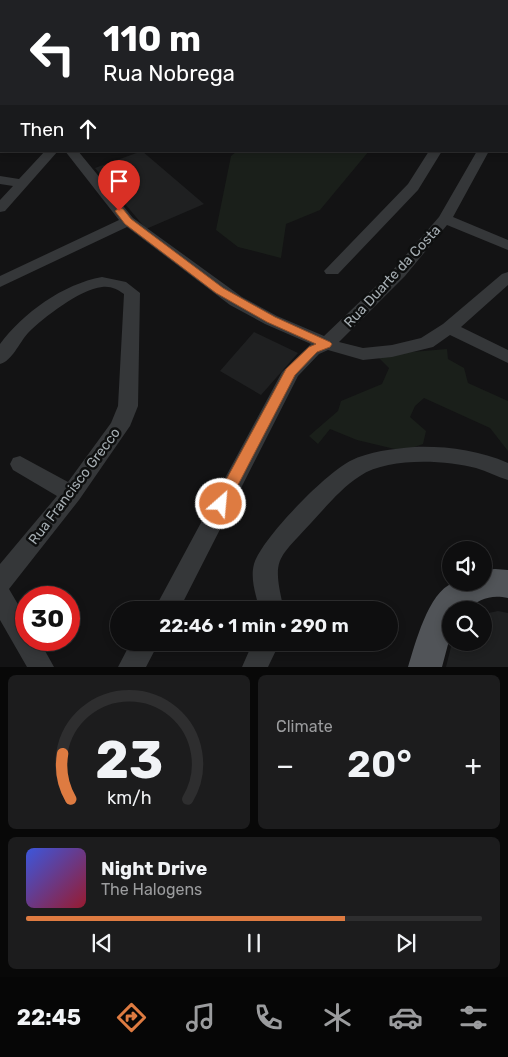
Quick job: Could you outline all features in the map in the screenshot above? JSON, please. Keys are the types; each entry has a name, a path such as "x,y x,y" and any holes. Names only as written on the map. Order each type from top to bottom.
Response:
{"main road":[{"path":"425,667 437,625 448,605 462,592 481,584 502,582 508,584"}],"street":[{"path":"0,208 51,152"},
{"path":"71,152 128,222 236,301 326,344 363,354 427,343 449,328 508,277"},
{"path":"332,271 347,252 393,209 414,186 435,152"},
{"name":"Rua Duarte da Costa","path":"171,601 291,372 313,350 326,344 399,273 445,219 482,152"},
{"path":"0,180 22,183"},
{"path":"445,219 508,245"},
{"path":"0,282 128,222"},
{"name":"Rua Francisco Grecco","path":"0,358 22,330 41,313 87,286 98,282 111,283 126,287 132,293 128,406 120,426 70,494 0,582"},
{"path":"449,328 508,357"},
{"path":"270,601 266,583 266,566 272,551 321,496 358,466 380,458 412,453 468,458 494,464 508,472"},
{"path":"20,464 70,494"},
{"path":"0,597 41,667"},
{"path":"130,667 140,651"},
{"path":"255,667 263,651"}],"shaded area":[{"path":"143,152 204,204 146,229 95,168"},
{"path":"236,152 368,152 320,210 286,224 281,258 238,247 216,230 231,156"},
{"path":"254,332 298,353 261,395 220,371"},
{"path":"447,349 448,359 464,368 468,383 508,401 508,451 490,428 424,398 415,406 410,417 426,431 423,444 403,451 357,440 330,429 318,444 309,436 338,411 341,401 382,384 389,368 376,355"},
{"path":"498,611 508,613 508,667 446,667 450,651 492,651 492,612"}],"route":[{"path":"119,211 128,222 236,301 271,320 326,344 313,350 291,372 221,504"}]}
